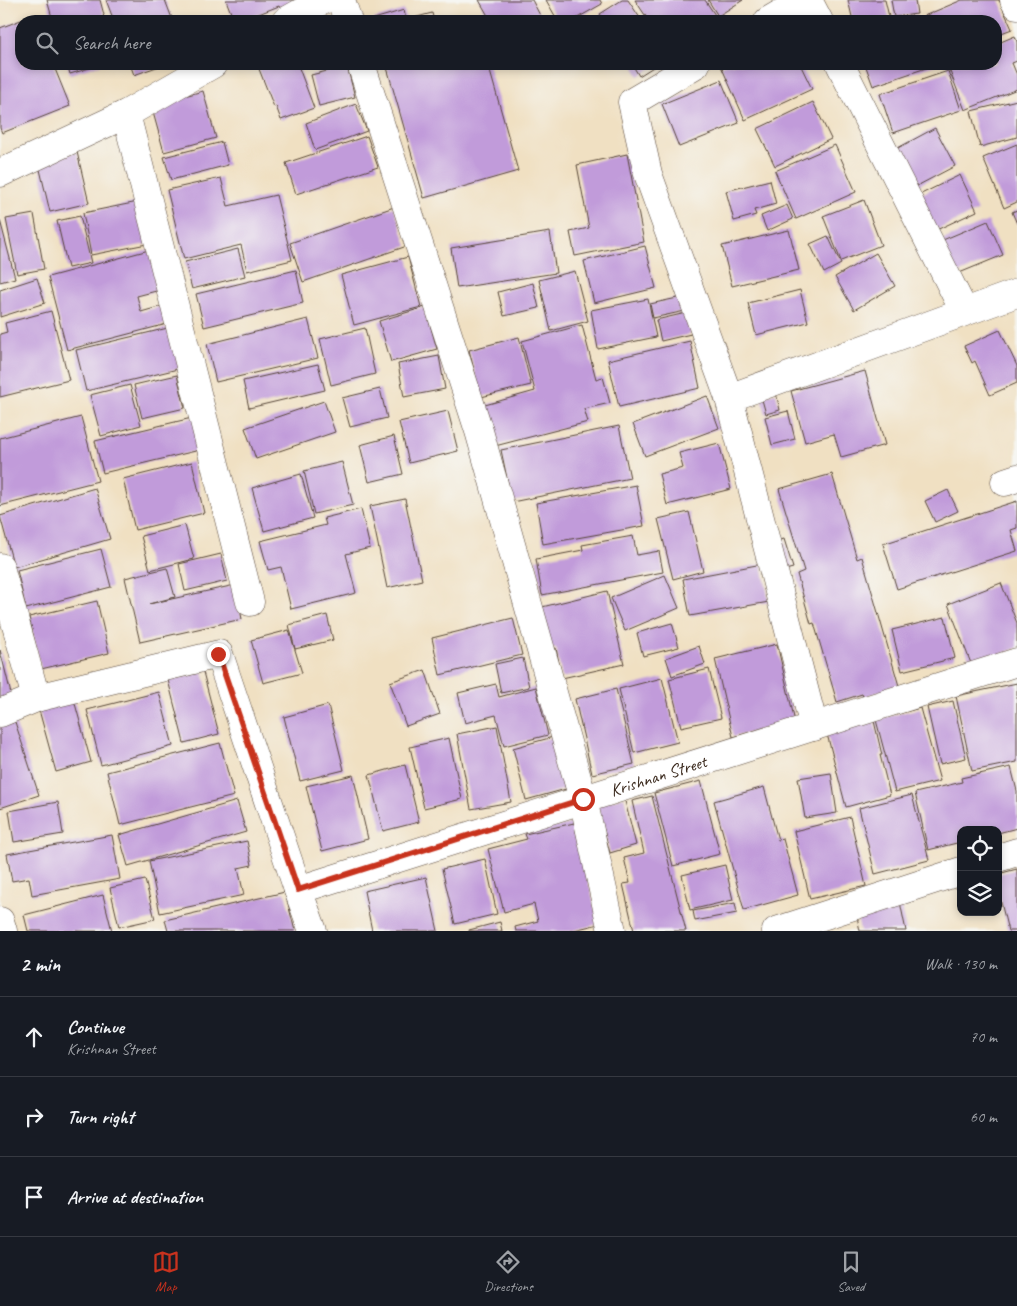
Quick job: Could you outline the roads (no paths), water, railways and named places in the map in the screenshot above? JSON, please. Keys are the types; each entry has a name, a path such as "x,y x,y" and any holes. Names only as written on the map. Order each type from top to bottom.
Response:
{"street":[{"path":"297,15 323,0"},
{"path":"341,0 346,15"},
{"path":"778,15 804,0"},
{"path":"808,0 816,15"},
{"path":"1014,0 1017,6"},
{"path":"0,173 126,114 203,70"},
{"path":"364,70 479,431 583,799 612,931"},
{"path":"686,70 632,102 648,174 728,398 814,726"},
{"path":"843,70 964,311"},
{"path":"126,114 250,602"},
{"path":"728,398 1017,293"},
{"path":"0,568 36,698"},
{"path":"0,713 36,698 218,654 313,931"},
{"name":"Krishnan Street","path":"298,890 1017,662"},
{"path":"1002,857 1017,852"},
{"path":"776,931 829,923 957,873"},
{"path":"0,920 3,931"}]}
